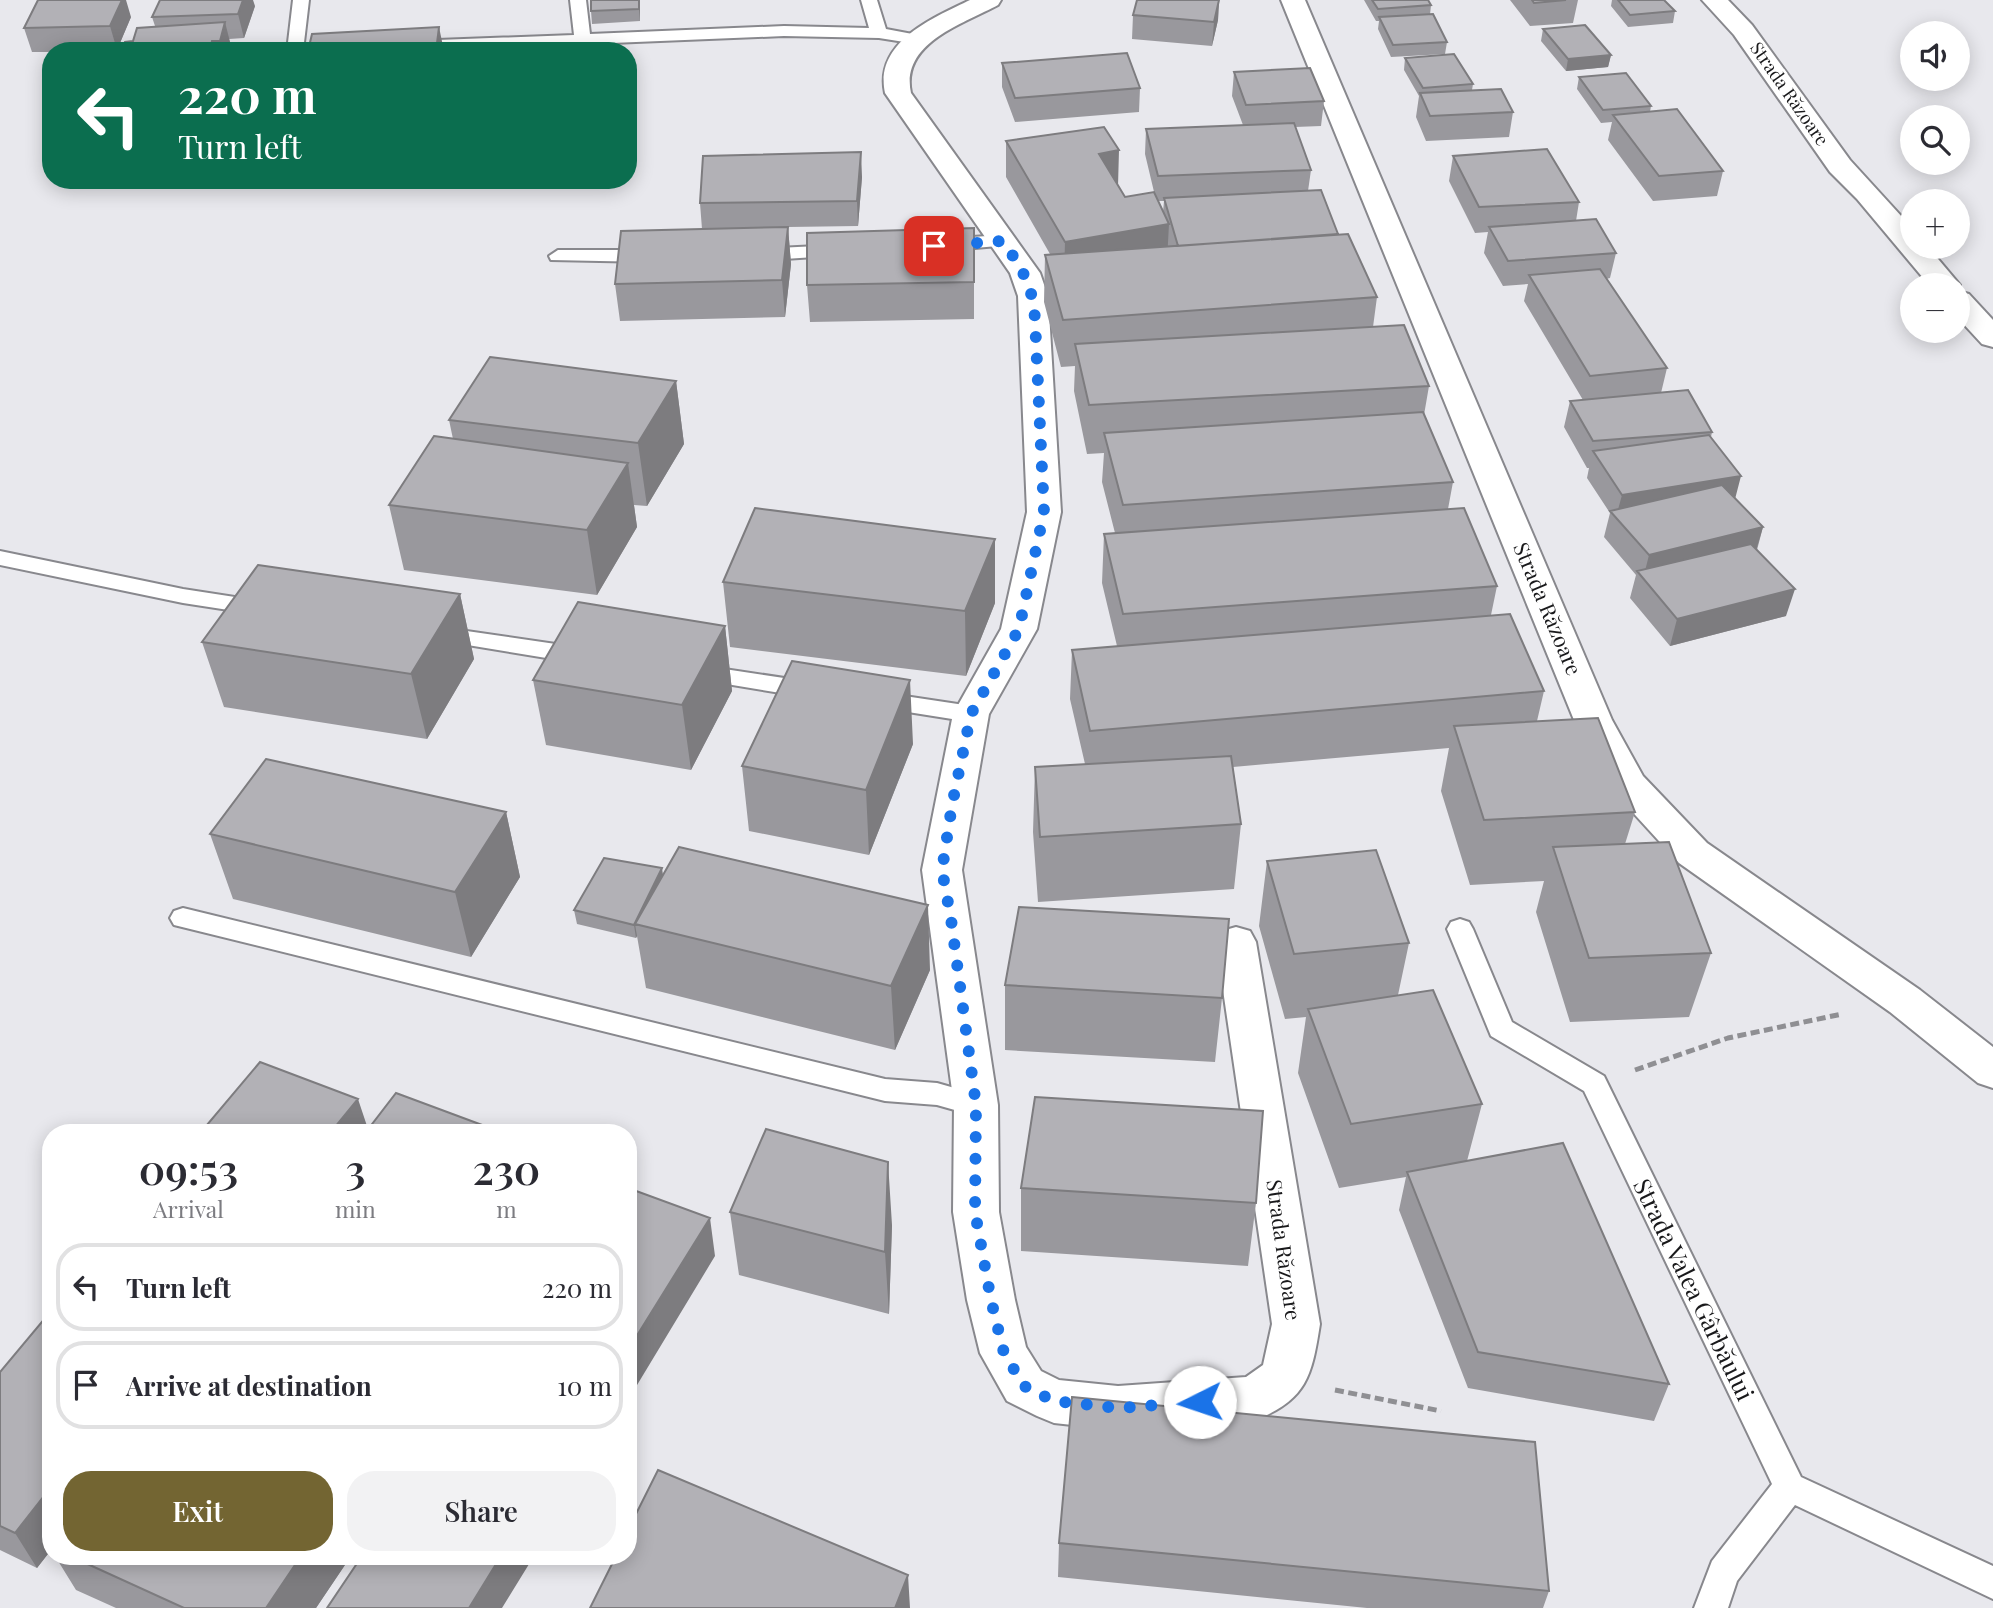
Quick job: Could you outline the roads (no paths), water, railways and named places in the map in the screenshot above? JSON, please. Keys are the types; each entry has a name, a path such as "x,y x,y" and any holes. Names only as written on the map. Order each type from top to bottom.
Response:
{"street":[{"path":"976,1105 942,870 971,714 1019,629 1044,512 1033,296 1025,274 898,93 895,76 901,57 917,39 989,0"},
{"name":"Strada Răzoare","path":"1293,0 1593,720 1629,785 1693,853 1905,1002 1993,1070"},
{"name":"Strada Răzoare","path":"1714,0 1743,30 1840,166 1934,273"},
{"path":"1970,313 1993,338"},
{"name":"Strada Răzoare","path":"976,1105 975,1212 1004,1353 1024,1386 1054,1401 1118,1408 1255,1398 1282,1379 1291,1355 1296,1324 1236,942"}],"lane":[{"path":"296,42 301,0"},
{"path":"578,0 582,37"},
{"path":"869,0 879,33"},
{"path":"485,42 784,30 879,33 917,39"},
{"path":"927,246 1003,241"},
{"path":"742,255 862,250"},
{"path":"558,256 663,256"},
{"path":"0,558 183,596 280,610"},
{"path":"418,631 612,660"},
{"path":"681,671 833,693"},
{"path":"860,698 971,714"},
{"path":"183,918 885,1090 937,1094 976,1105"},
{"name":"Strada Valea Gârbăului","path":"1460,929 1501,1029 1594,1084 1790,1487"},
{"path":"1711,1608 1724,1572 1790,1487 1993,1583"}]}
